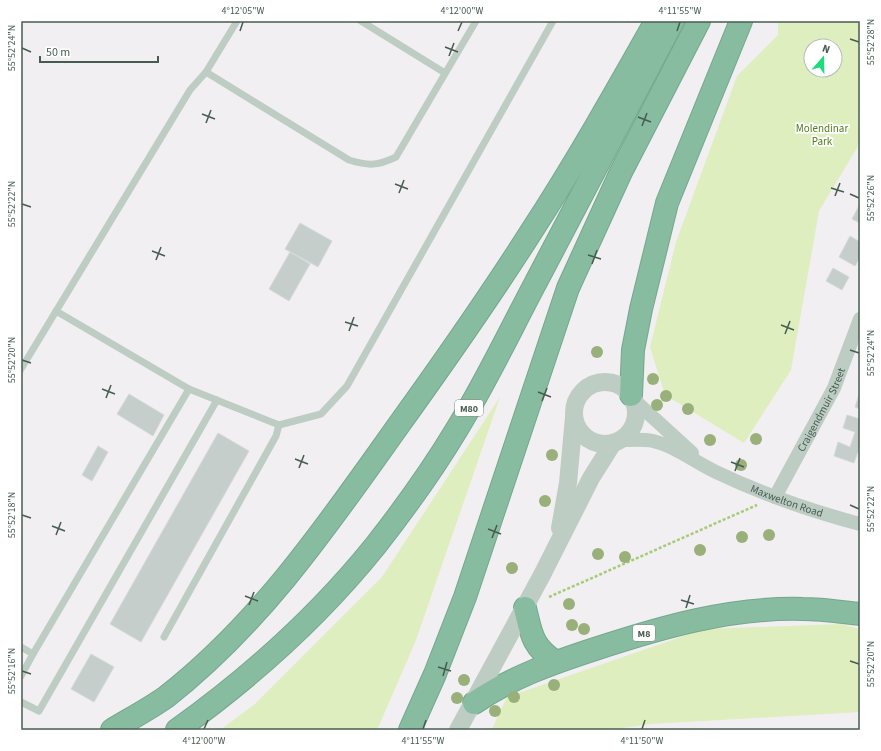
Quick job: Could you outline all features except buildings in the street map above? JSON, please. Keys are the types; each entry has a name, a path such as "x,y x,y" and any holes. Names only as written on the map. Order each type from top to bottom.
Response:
{"highway":[{"path":"112,730 164,698 206,664 259,610 299,561 414,404 499,281 559,187 656,21"},
{"name":"M80","path":"177,730 222,698 255,670 303,624 345,581 376,544 422,483 458,429 673,21"},
{"path":"410,730 436,674 465,597 568,288 621,172 699,21"},
{"path":"633,398 633,350 641,309 667,203 742,21"},
{"path":"525,608 532,639 546,656 556,662"},
{"name":"M8","path":"474,703 497,687 522,674 650,630 734,613 802,609 860,614"}],"street":[{"name":"Craigendmuir Street","path":"775,497 834,388 860,319"},
{"path":"458,730 525,608 550,560 591,478 618,442 632,430 636,422 637,410 633,398 622,386 612,382 593,384 585,388 579,395 574,412 564,510 550,560"},
{"name":"Maxwelton Road","path":"633,398 650,417 716,472"},
{"path":"574,412 579,430 586,438 595,443 606,444 618,442"},
{"name":"Maxwelton Road","path":"618,442 644,440 662,444 716,472 775,497 822,514 860,524"}],"lane":[{"path":"21,369 190,90 206,72 237,21"},
{"path":"361,21 445,72"},
{"path":"206,72 349,160 365,165 382,163 396,156 476,21"},
{"path":"56,311 189,389 279,425 321,414 347,386 553,21"},
{"path":"21,676 189,389"},
{"path":"21,702 39,711 217,400"},
{"path":"164,637 276,436 279,425"},
{"path":"21,647 33,654"}],"path":[{"path":"525,608 775,497"}],"green space":[{"name":"Molendinar Park","path":"778,21 860,21 860,143 819,211 791,370 744,443 665,395 650,347 676,242 737,76 778,35"},
{"path":"500,397 416,640 377,730 220,730 255,704 382,577"},
{"path":"841,624 860,629 860,712 651,724 609,730 492,729 507,697 704,629"}]}
